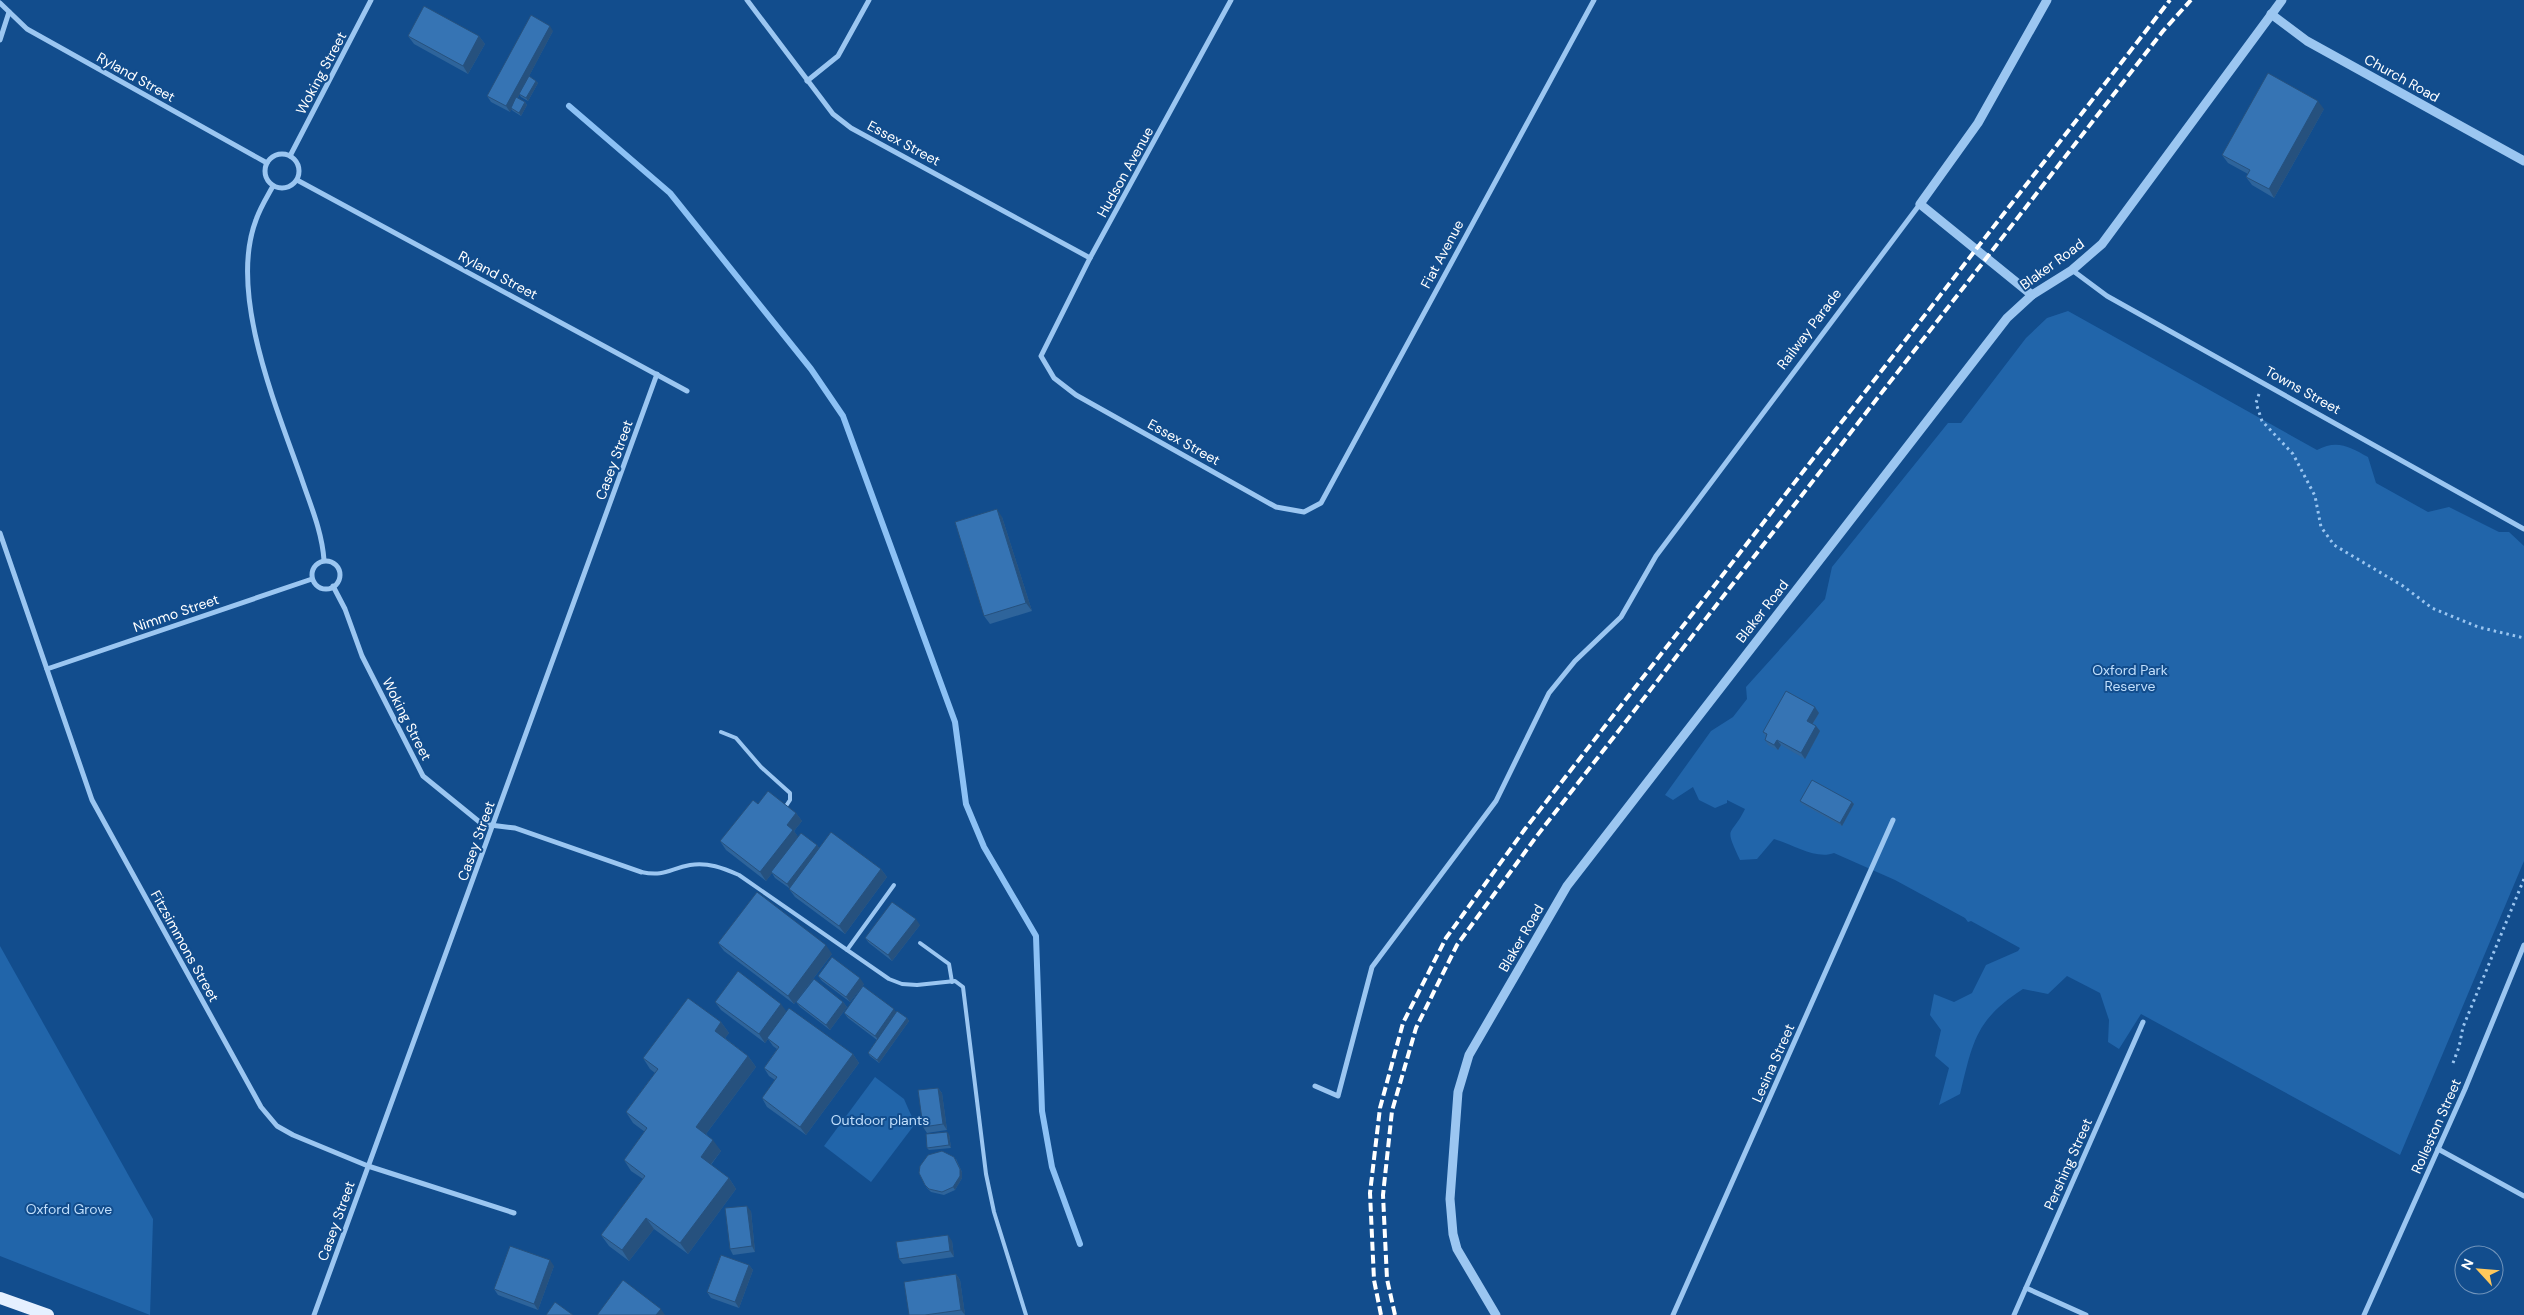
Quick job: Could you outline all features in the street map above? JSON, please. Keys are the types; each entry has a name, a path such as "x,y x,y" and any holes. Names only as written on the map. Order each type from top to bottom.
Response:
{"main road":[{"path":"0,1298 48,1315"}],"street":[{"name":"Woking Street","path":"290,156 371,0"},
{"name":"Essex Street","path":"747,0 833,114 851,128 1090,258"},
{"path":"807,81 838,56 869,0"},
{"name":"Hudson Avenue","path":"1041,356 1090,258 1231,0"},
{"name":"Fiat Avenue","path":"1304,512 1321,503 1594,0"},
{"name":"Railway Parade","path":"1315,1086 1338,1096 1372,967 1496,801 1549,693 1576,661 1621,617 1656,556 1920,204 1978,123 2047,0"},
{"name":"Blaker Road","path":"1496,1315 1457,1249 1453,1234 1450,1199 1458,1092 1469,1055 1566,886 2007,318 2032,294 2072,270 2102,244 2282,0"},
{"name":"Ryland Street","path":"0,2 27,29 267,163"},
{"path":"0,40 9,12"},
{"name":"Church Road","path":"2272,14 2307,42 2524,161"},
{"path":"277,155 290,156 299,168 297,180 288,188 282,189 273,186 266,178 267,163 277,155"},
{"name":"Ryland Street","path":"297,180 687,392"},
{"path":"273,186 256,220 249,248 248,282 256,342 318,526 324,560"},
{"path":"1920,204 2032,294"},
{"name":"Towns Street","path":"2072,270 2107,296 2524,529"},
{"name":"Essex Street","path":"1041,356 1054,378 1076,395 1276,506 1304,512"},
{"name":"Casey Street","path":"314,1315 495,824 657,374"},
{"name":"Fitzsimmons Street","path":"0,533 92,800 260,1106 277,1126 293,1135 368,1166 514,1213"},
{"path":"324,560 333,562 339,568 340,577 333,586 325,589 319,588 312,579 313,568 324,560"},
{"name":"Nimmo Street","path":"47,669 312,579"},
{"name":"Woking Street","path":"333,586 345,609 362,656 423,776 482,824 495,824 515,828 642,872"},
{"name":"Lesina Street","path":"1673,1315 1893,820"},
{"name":"Rolleston Street","path":"2364,1315 2438,1149 2524,945"},
{"name":"Pershing Street","path":"2014,1315 2143,1022"},
{"path":"2438,1149 2524,1196"},
{"path":"2026,1288 2086,1315"}],"lane":[{"path":"721,732 736,738 761,767 790,793 790,800 786,806"},
{"path":"642,872 658,876 689,865 707,864 727,870 739,875 889,979 902,984 952,982 962,988 986,1174 994,1212 1026,1315"},
{"path":"847,950 894,885"},
{"path":"920,943 949,964 952,982"}],"path":[{"path":"2264,385 2257,397 2256,403 2262,422 2293,454 2315,496 2321,527 2334,545 2404,586 2432,608 2478,627 2524,638"},
{"path":"2453,1062 2459,1048 2462,1026 2524,879"}],"green space":[{"name":"Oxford Park Reserve","path":"2068,311 2317,450 2337,445 2349,447 2368,457 2376,483 2428,512 2449,507 2499,532 2509,532 2524,546 2524,861 2400,1155 2141,1014 2119,1049 2108,1042 2109,1020 2100,993 2067,976 2048,994 2023,989 1995,1011 1985,1022 1978,1034 1960,1094 1939,1105 1949,1068 1935,1056 1941,1030 1930,1015 1934,994 1954,1002 1972,993 1986,965 2018,951 2020,948 1971,921 1968,922 1965,918 1895,880 1834,853 1827,855 1812,853 1774,839 1757,859 1740,860 1730,836 1745,809 1727,800 1727,803 1715,808 1699,800 1693,787 1673,800 1665,795 1711,731 1733,717 1747,699 1746,687 1825,599 1832,567 1948,423 1961,423 2026,338 2047,318"},
{"name":"Oxford Grove","path":"0,946 153,1219 150,1315 0,1256"},
{"name":"Outdoor plants","path":"875,1077 904,1099 915,1124 871,1182 824,1146"}],"building":[{"path":"424,6 479,36 463,66 408,36"},
{"path":"531,15 550,26 506,106 487,96"},
{"path":"2268,73 2318,101 2269,189 2246,177 2250,170 2222,155"},
{"path":"529,76 536,81 526,98 519,94"},
{"path":"516,97 525,102 519,113 511,108"},
{"path":"997,509 1026,603 984,616 955,522"},
{"path":"1786,691 1815,707 1807,721 1816,726 1801,753 1777,740 1774,745 1765,740 1767,734 1763,732"},
{"path":"1812,780 1852,802 1840,823 1800,801"},
{"path":"768,791 796,813 787,825 793,830 760,872 720,841 753,800 758,804"},
{"path":"831,832 881,869 839,926 789,889"},
{"path":"801,833 817,845 787,884 771,872"},
{"path":"757,892 826,945 788,996 718,943"},
{"path":"892,902 916,919 888,955 865,938"},
{"path":"832,957 860,978 846,997 818,976"},
{"path":"738,971 781,1004 759,1034 715,1002"},
{"path":"814,979 843,1002 826,1025 796,1002"},
{"path":"863,986 894,1009 875,1036 844,1013"},
{"path":"688,998 721,1022 715,1031 748,1056 696,1127 713,1140 701,1157 729,1178 680,1243 646,1218 622,1250 601,1235 645,1176 624,1160 647,1128 626,1112 658,1069 643,1058"},
{"path":"789,1008 853,1054 800,1127 762,1098 777,1077 764,1068 779,1047 767,1038"},
{"path":"897,1011 907,1018 877,1060 868,1053"},
{"path":"938,1088 943,1124 923,1127 918,1090"},
{"path":"947,1132 949,1145 927,1148 926,1134"},
{"path":"942,1151 954,1157 960,1169 960,1176 953,1187 942,1192 929,1189 919,1173 920,1166 928,1155"},
{"path":"747,1206 752,1246 730,1249 725,1208"},
{"path":"948,1235 950,1251 899,1259 896,1242"},
{"path":"510,1246 550,1260 534,1304 494,1289"},
{"path":"721,1255 749,1265 735,1302 707,1292"},
{"path":"956,1274 961,1310 925,1315 909,1315 904,1282"},
{"path":"623,1280 661,1309 656,1315 597,1315"},
{"path":"555,1302 573,1315 546,1315"}],"waterway":[{"path":"569,106 670,193 811,369 843,416 955,722 966,804 984,847 1036,936 1042,1111 1052,1167 1080,1244"}],"railway":[{"path":"1381,1315 1374,1280 1370,1193 1380,1108 1403,1023 1446,938 1525,829 2170,0"},
{"path":"1395,1315 1387,1279 1383,1195 1392,1111 1416,1028 1457,945 1536,837 2163,31 2191,0"}]}
